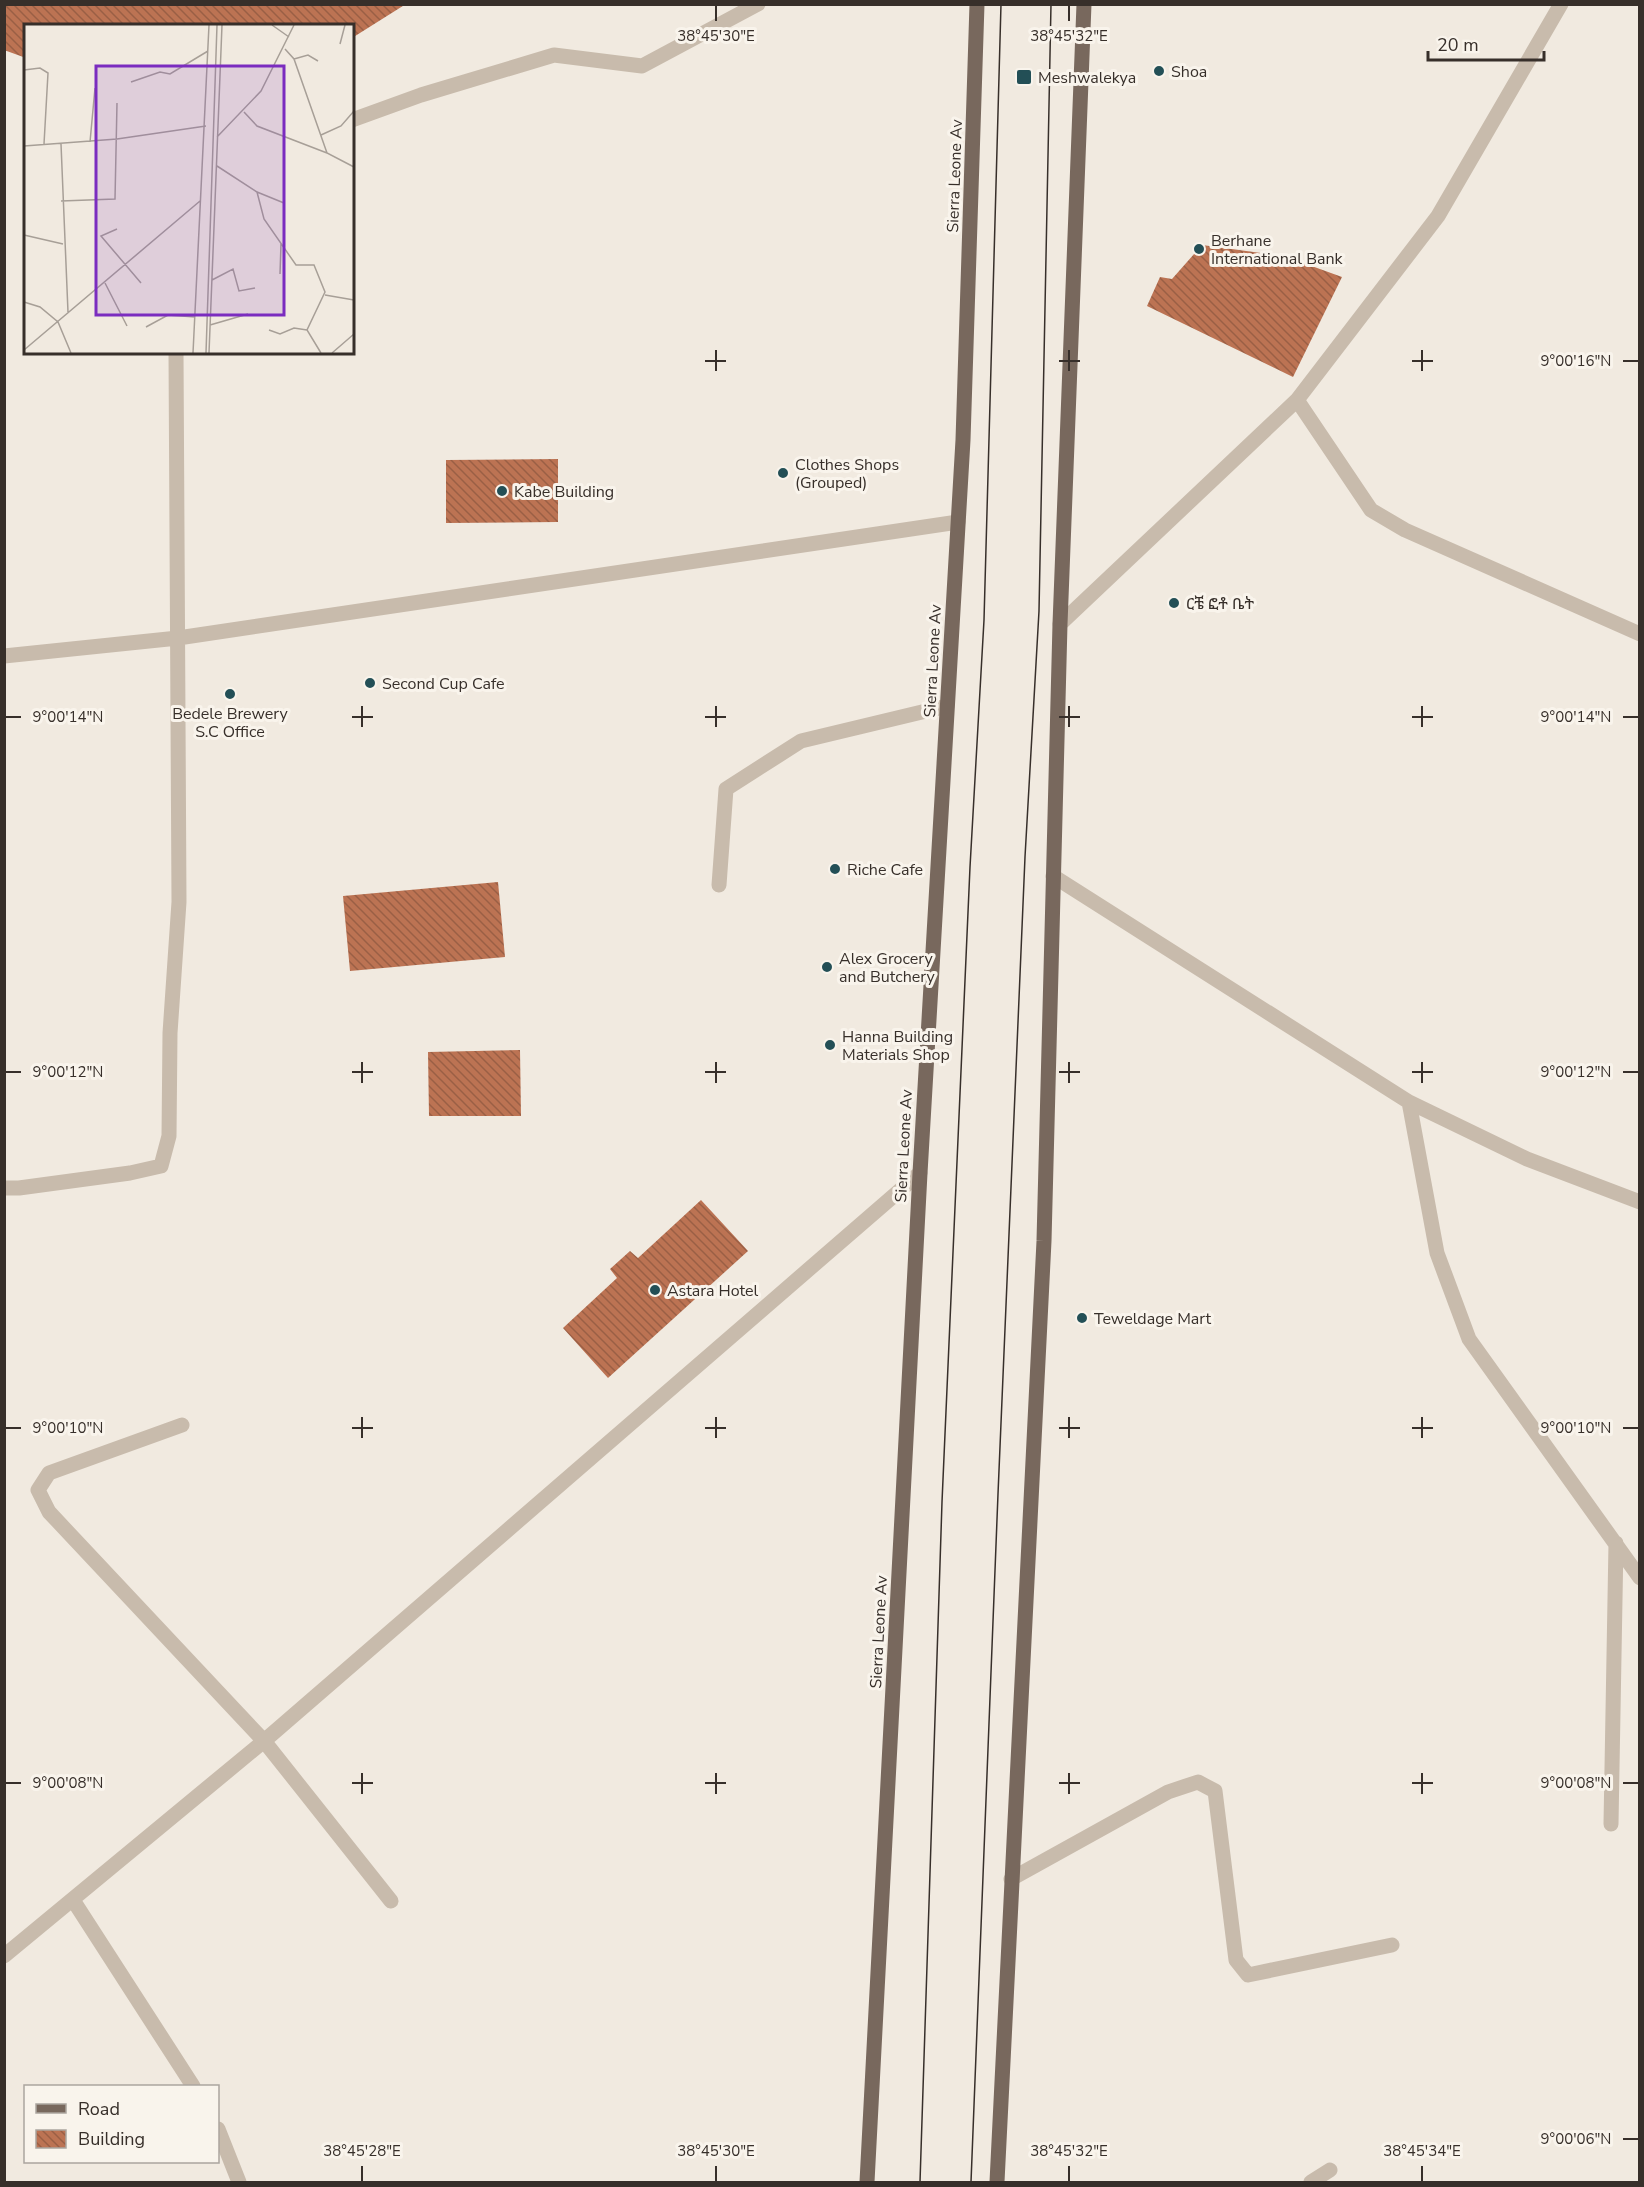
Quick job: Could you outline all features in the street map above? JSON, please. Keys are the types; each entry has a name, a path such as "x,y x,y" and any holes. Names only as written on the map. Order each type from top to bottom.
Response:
{"main road":[{"name":"Sierra Leone Av","path":"867,2182 920,1173 964,428 977,4"},
{"path":"997,2182 1044,1240 1060,624 1084,4"}],"street":[{"path":"354,119 421,95 554,55 642,66 758,4"},
{"path":"1060,624 1298,400 1438,216 1561,4"},
{"path":"4,1188 108,1176 161,1166 169,1136 170,1033 179,902 176,354"},
{"path":"1298,400 1371,510 1405,530 1640,634"},
{"path":"4,656 178,638 958,522"},
{"path":"719,885 726,789 801,741 947,706"},
{"path":"1053,876 1409,1102 1527,1159 1640,1202"},
{"path":"1409,1102 1437,1253 1469,1339 1640,1578"},
{"path":"4,1956 264,1741 920,1173"},
{"path":"182,1425 49,1473 38,1490 49,1512 264,1741 391,1901"},
{"path":"1611,1824 1616,1543"},
{"path":"1011,1879 1168,1792 1198,1782 1215,1791 1236,1960 1248,1975 1392,1945"},
{"path":"73,1900 192,2085"},
{"path":"219,2132 239,2182"},
{"path":"1311,2182 1330,2170"}],"building":[{"path":"4,4 406,4 354,37 354,24 24,24 24,57 4,50"},
{"path":"1202,245 1284,256 1342,277 1293,377 1147,306 1160,277 1172,279"},
{"name":"Kabe Building","path":"558,459 558,522 446,523 446,460"},
{"path":"498,882 505,957 350,971 343,896"},
{"path":"520,1050 521,1116 429,1116 428,1052"},
{"name":"Astara Hotel","path":"701,1200 748,1251 608,1378 563,1328 617,1278 610,1269 630,1251 638,1258"}],"tram line":[{"path":"920,2182 942,1502 970,867 984,620 1001,4"},
{"path":"971,2182 1025,857 1039,611 1051,4"}],"place":[{"name":"Shoa","path":"1159,71"},
{"name":"Meshwalekya","path":"1024,77"},
{"name":"Berhane International Bank","path":"1199,249"},
{"name":"Clothes Shops (Grouped)","path":"783,473"},
{"name":"Kabe Building","path":"502,491"},
{"name":"ርቼ ፎቶ ቤት","path":"1174,603"},
{"name":"Second Cup Cafe","path":"370,683"},
{"name":"Bedele Brewery S.C Office","path":"230,694"},
{"name":"Riche Cafe","path":"835,869"},
{"name":"Alex Grocery and Butchery","path":"827,967"},
{"name":"Hanna Building Materials Shop","path":"830,1045"},
{"name":"Astara Hotel","path":"655,1290"},
{"name":"Teweldage Mart","path":"1082,1318"}]}
